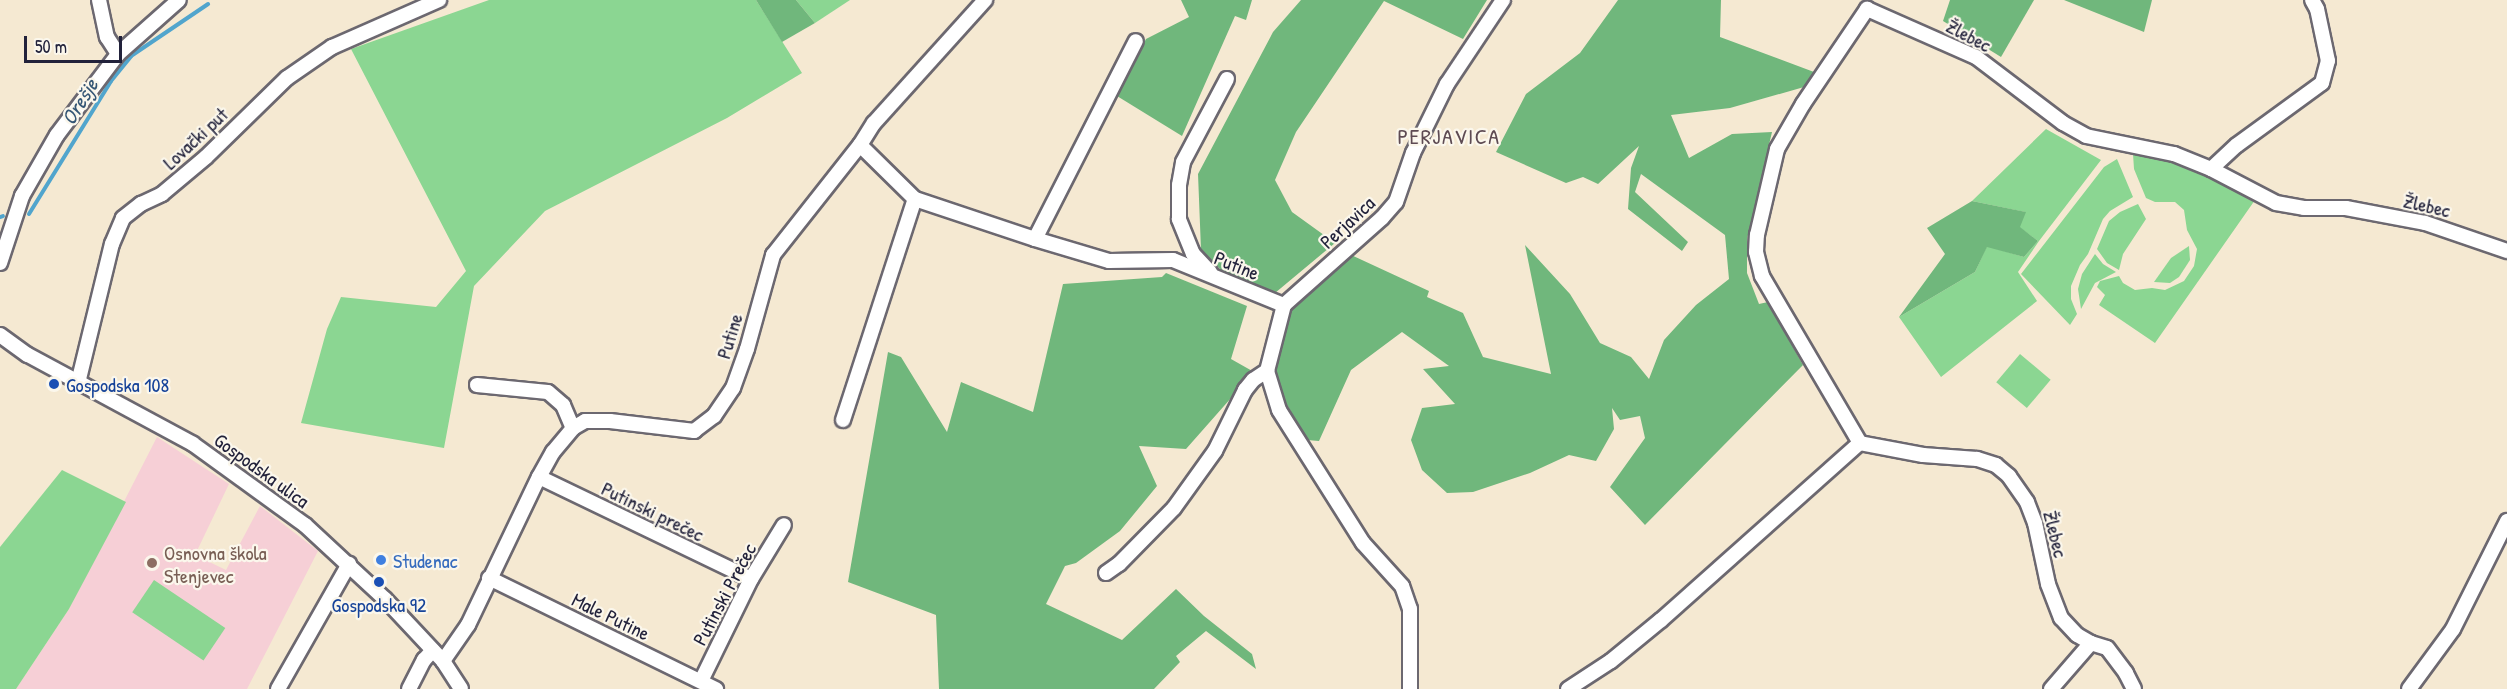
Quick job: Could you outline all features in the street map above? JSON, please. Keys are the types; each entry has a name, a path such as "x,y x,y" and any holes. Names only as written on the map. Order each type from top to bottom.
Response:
{"street":[{"path":"99,0 107,37 118,54"},
{"path":"0,263 22,196 38,165 118,54 178,0"},
{"name":"Lovački put","path":"78,383 112,244 123,218 141,204 162,194 206,157 287,78 332,47 439,0"},
{"name":"Putine","path":"573,428 585,421 610,421 694,431 714,416 733,388 747,349 773,255 860,145 874,123 985,0"},
{"name":"Perjavica","path":"1284,305 1382,218 1396,202 1413,153 1447,84 1503,0"},
{"path":"2211,169 2237,145 2322,83 2328,61 2317,9 2312,0"},
{"name":"Žlebec","path":"2134,689 2126,673 2107,648 2077,635 2061,618 2048,584 2035,523 2023,493 2003,471 1977,459 1932,456 1860,443 1762,276 1756,252 1757,235 1774,159 1784,133 1867,9 1976,57 2076,132 2108,142 2174,154 2211,169 2276,202 2304,208 2346,208 2425,222 2507,251"},
{"path":"1035,239 1136,41"},
{"path":"1214,276 1193,254 1179,219 1179,185 1183,162 1227,79"},
{"name":"Putine","path":"860,145 915,199 1109,261 1173,260 1284,305"},
{"path":"843,420 915,199"},
{"path":"1284,305 1267,371 1279,410 1357,534 1402,586 1410,609 1410,689"},
{"name":"Gospodska ulica","path":"0,335 28,356 193,444 305,525 349,564 433,650 461,689"},
{"path":"1106,573 1119,564 1174,508 1215,451 1245,390 1253,380 1267,371"},
{"path":"443,661 461,638 539,477 553,452 573,428 563,405 548,392 477,385"},
{"path":"1568,689 1611,661 1661,620 1860,443"},
{"name":"Putinski prečec","path":"539,477 751,579"},
{"path":"2409,689 2453,629 2507,521"},
{"name":"Putinski Prečec","path":"701,681 751,579 784,525"},
{"path":"278,689 349,564"},
{"name":"Male Putine","path":"489,578 716,689"},
{"path":"2051,689 2091,643"},
{"path":"408,689 424,660 433,650"}],"shaded area":[{"name":"Osnovna škola Stenjevec","path":"157,437 229,484 195,555 226,570 260,506 318,551 247,689 16,689 69,609"}],"green space":[{"path":"489,0 756,0 802,73 727,118 545,211 474,286 444,448 301,423 327,329 341,297 436,307 466,271 351,49"},
{"path":"756,0 796,0 815,23 782,42"},
{"path":"796,0 850,0 815,23"},
{"path":"1181,0 1252,0 1246,20 1235,16 1182,136 1117,96 1146,39 1189,17"},
{"path":"1301,0 1487,0 1463,39 1384,1 1296,132 1275,180 1292,212 1335,243 1275,293 1227,276 1201,250 1198,174 1273,32"},
{"path":"1618,0 1721,0 1720,37 1814,72 1804,87 1730,108 1671,115 1689,158 1732,134 1772,132 1747,239 1747,273 1759,304 1768,302 1803,365 1645,525 1610,487 1645,438 1640,416 1620,420 1612,408 1614,429 1596,461 1569,455 1530,473 1473,492 1447,493 1422,470 1411,440 1422,408 1455,404 1423,369 1449,366 1402,332 1351,370 1319,441 1307,440 1282,396 1272,371 1288,311 1349,254 1429,291 1427,297 1463,313 1483,357 1551,374 1525,245 1570,294 1600,343 1631,357 1649,379 1664,340 1696,305 1729,279 1725,235 1641,174 1635,192 1688,242 1682,251 1628,209 1631,168 1639,146 1598,184 1583,177 1566,183 1496,152 1526,94 1580,53"},
{"path":"1950,0 2034,0 2001,57 1943,21"},
{"path":"2064,0 2152,0 2144,32"},
{"path":"2046,129 2101,160 2018,272 2037,301 1941,377 1899,317 1975,272 1987,246 2024,257 2038,241 2019,227 2025,212 1972,201"},
{"path":"2139,152 2190,167 2255,200 2155,343 2099,305 2105,295 2097,287 2100,281 2119,276 2123,283 2135,290 2152,288 2165,290 2184,281 2194,266 2197,249 2187,230 2184,210 2175,202 2155,202 2146,198 2134,169 2133,154"},
{"path":"2117,159 2133,197 2110,211 2103,219 2088,254 2080,265 2071,286 2071,299 2077,314 2070,325 2021,274 2104,167"},
{"path":"1972,201 2026,212 2020,227 2038,241 2024,257 1987,247 1975,272 1899,317 1945,254 1927,228"},
{"path":"2138,204 2146,219 2123,254 2119,270 2107,263 2097,249 2109,221 2120,212"},
{"path":"2189,246 2190,260 2179,277 2170,283 2154,282 2171,258"},
{"path":"2095,254 2103,264 2116,272 2095,283 2081,309 2078,289 2082,274"},
{"path":"1166,273 1247,306 1231,359 1254,372 1186,449 1139,446 1157,486 1120,531 1076,563 1065,566 1046,604 1122,640 1176,589 1204,616 1252,654 1256,669 1206,631 1176,656 1180,662 1154,689 939,689 936,615 848,582 888,352 901,357 947,432 961,382 1033,412 1063,284 1162,277"},
{"path":"2020,354 2051,380 2027,408 1996,382"},
{"path":"62,470 126,502 69,609 16,689 0,689 0,547"},
{"path":"154,580 225,628 203,660 132,612"}],"waterway":[{"name":"Orešje","path":"29,214 111,81 131,56 208,4"}],"place":[{"name":"Gospodska 108","path":"54,384"},
{"name":"Studenac","path":"381,560"},
{"name":"Osnovna škola Stenjevec","path":"152,563"},
{"name":"Gospodska 92","path":"379,582"}],"district":[{"name":"PERJAVICA","path":"1449,137"}]}
